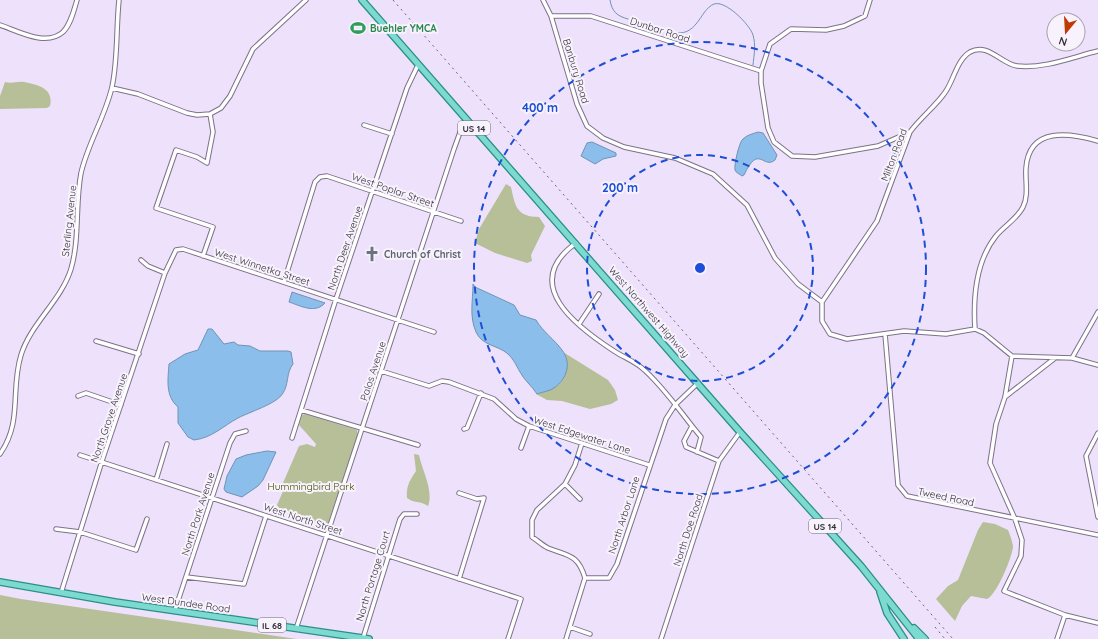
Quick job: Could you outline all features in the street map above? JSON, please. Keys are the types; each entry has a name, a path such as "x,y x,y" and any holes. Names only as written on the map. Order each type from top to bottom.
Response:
{"main road":[{"name":"West Northwest Highway","path":"362,0 740,432 879,588 919,639"},
{"path":"368,0 374,13"},
{"name":"West Dundee Road","path":"0,582 61,593 366,639"},
{"path":"879,588 888,613 904,639"},
{"path":"907,623 925,639"}],"street":[{"path":"0,25 43,39 55,36 64,32 70,21 77,0"},
{"name":"Sterling Avenue","path":"0,454 7,444 14,424 16,374 24,346 61,290 70,271 77,230 81,175 86,155 112,88 119,0"},
{"path":"112,88 138,94 187,113 197,115 210,114 222,108 230,96 253,49 306,0"},
{"name":"Banbury Road","path":"543,0 551,16 576,104 587,126 603,138 624,147 675,158 713,174 747,205 775,258 798,284 822,302"},
{"path":"870,0 865,16 844,26 826,30 791,28 770,44 762,71 762,95 768,128 774,142 792,156 816,157 878,146 910,132"},
{"name":"Dunbar Road","path":"551,16 591,16 762,71"},
{"name":"Milton Road","path":"822,302 877,221 910,132 919,119 946,92 961,61 970,52 979,49 1016,66 1043,64 1098,51"},
{"name":"North Deer Avenue","path":"292,438 336,299 407,88 418,65"},
{"path":"203,256 213,227 156,208 176,150 197,157 207,163 213,132 210,114"},
{"name":"Palos Avenue","path":"296,629 454,149 463,124 467,120"},
{"path":"364,125 392,134"},
{"path":"975,329 974,301 981,264 992,240 1016,217 1023,207 1026,195 1026,163 1032,151 1044,138 1058,134 1073,134 1098,142"},
{"name":"West Poplar Street","path":"284,282 315,182 320,177 327,176 462,221"},
{"path":"576,243 560,260 553,273 552,282 556,299 561,308 614,352 642,367 701,437 697,452"},
{"name":"West Winnetka Street","path":"176,250 183,249 434,332"},
{"name":"North Grove Avenue","path":"61,593 102,461 165,273 176,250"},
{"path":"141,260 148,266 165,273"},
{"path":"580,324 600,294"},
{"path":"822,302 822,321 830,334 847,339 904,331 946,334 975,329 984,333 1012,356 1072,358 1098,365"},
{"path":"1072,358 1098,312"},
{"name":"Tweed Road","path":"885,334 898,485 907,496 1098,535"},
{"path":"96,341 139,354"},
{"path":"1012,356 1005,397 996,424 990,463 1015,519 1022,540 1022,556 1004,591 1065,615 1098,622"},
{"path":"1005,397 1056,358"},
{"name":"West Edgewater Lane","path":"381,371 430,386 442,381 481,393 494,399 516,419 529,426 649,465"},
{"name":"North Arbor Lane","path":"585,578 609,578 666,419 675,405 698,383"},
{"path":"78,396 86,393 121,405"},
{"path":"464,429 467,428 481,393"},
{"path":"301,410 418,445"},
{"path":"521,448 529,426"},
{"path":"692,426 684,441 686,447 719,461"},
{"name":"North Park Avenue","path":"175,610 230,444 236,434 246,431"},
{"name":"North Doe Road","path":"661,639 719,461 740,432"},
{"path":"1098,433 1086,456 1098,517"},
{"path":"566,639 585,578 582,567 571,556 546,547 532,537 532,520 537,510 565,484 575,465 582,443"},
{"path":"156,480 167,444"},
{"name":"West North Street","path":"80,455 521,599 508,639"},
{"path":"565,484 580,499"},
{"path":"459,579 484,498 477,498 460,493"},
{"name":"North Portage Court","path":"366,639 388,556 400,519 404,514 417,514"},
{"path":"186,577 244,584 266,516"},
{"path":"56,529 80,532 136,550 147,519"},
{"path":"1057,639 1065,615"},
{"path":"570,627 590,634"}],"green space":[{"path":"5,82 24,82 35,84 44,88 50,95 50,106 47,108 0,109 0,96"},
{"path":"506,184 511,187 518,209 525,215 539,217 545,226 531,255 532,261 527,263 495,253 475,243 479,229"},
{"path":"563,352 608,380 615,390 618,400 611,404 590,409 562,401 547,400 536,394 552,389 562,380 566,369"},
{"name":"Hummingbird Park","path":"305,414 357,430 358,435 327,526 282,512 277,505 284,489 283,483 299,446 307,444 315,447 316,444 299,425 302,415"},
{"path":"414,454 419,455 429,487 430,494 428,506 407,498 409,483 416,471"},
{"path":"983,522 995,524 1008,530 1013,544 1012,551 999,584 991,596 987,599 971,596 962,606 955,621 936,599 948,586 958,580 978,530"},
{"path":"0,595 21,599 297,639 0,639"}],"water":[{"path":"758,132 763,133 777,155 775,160 771,162 761,159 753,161 742,176 735,170 736,159 741,141 746,136"},
{"path":"592,142 616,153 616,156 603,159 595,164 581,156 587,143"},
{"path":"473,284 475,287 514,305 520,315 536,320 556,342 567,360 567,370 562,380 554,388 537,394 508,354 486,343 479,337 473,320"},
{"path":"292,292 325,303 312,309 303,307 289,302"},
{"path":"208,329 212,329 224,344 234,342 238,345 250,346 260,351 291,352 293,364 289,371 285,390 275,401 238,418 206,437 194,440 188,437 178,423 178,407 171,398 168,387 169,364 185,354 198,350"},
{"path":"267,451 276,452 263,480 258,486 242,497 226,492 224,489 227,476 236,459 246,455"}],"waterway":[{"path":"610,0 612,8 616,13 628,19"},
{"path":"671,32 680,33 693,28 709,7 714,4 725,6 731,9 743,20 753,35 753,65"},
{"path":"634,21 638,22"},
{"path":"643,24 665,31"}],"railway":[{"path":"393,0 953,639"},
{"path":"935,627 945,639"}],"place":[{"name":"Buehler YMCA","path":"358,28"},
{"name":"Church of Christ","path":"372,254"}]}
